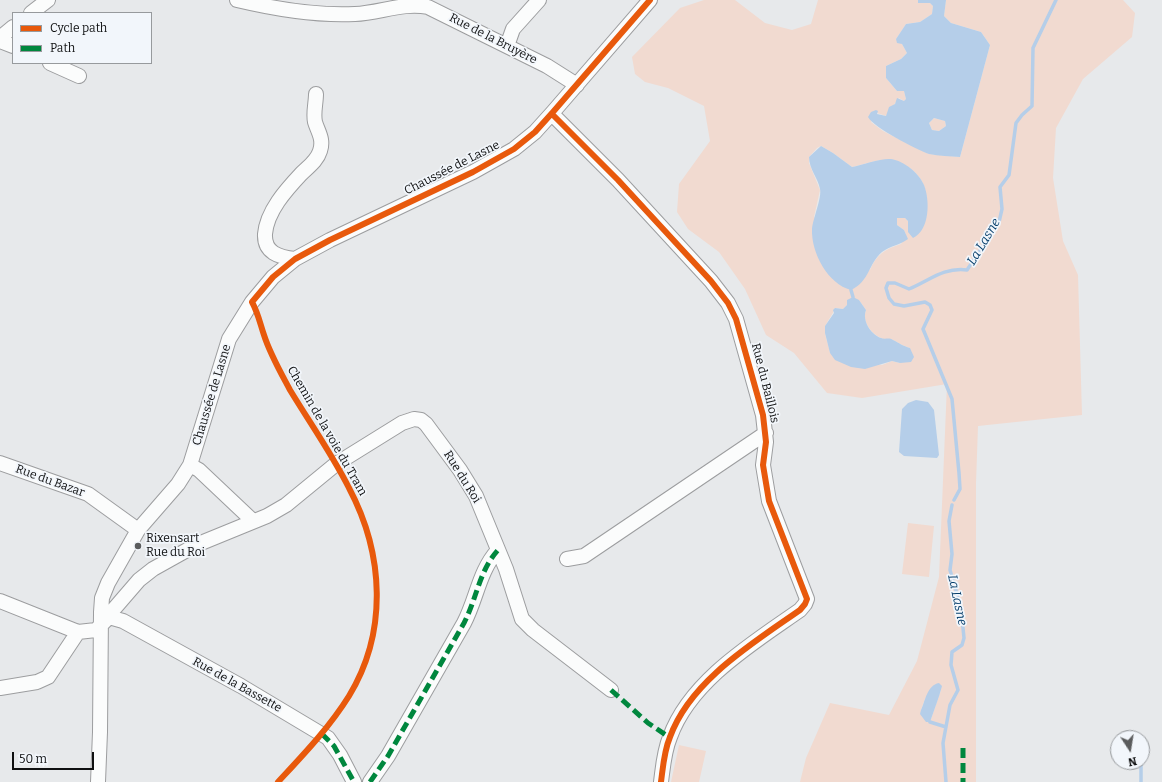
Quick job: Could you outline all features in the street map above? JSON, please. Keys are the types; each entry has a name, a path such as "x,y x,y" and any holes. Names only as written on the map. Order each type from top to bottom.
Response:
{"street":[{"path":"35,12 48,0"},
{"name":"Rue de la Bruyère","path":"237,0 329,14 358,14 409,5 419,6 441,13 547,66 577,85"},
{"path":"506,46 513,29 539,0"},
{"name":"Chaussée de Lasne","path":"98,782 102,598 108,583 138,530 178,484 190,465 229,339 260,292 273,276 295,259 330,240 492,162 535,132 650,0"},
{"path":"12,28 0,39 12,45"},
{"path":"52,64 79,76"},
{"path":"295,259 281,257 272,253 266,246 266,229 274,209 316,160 320,151 322,139 315,123 314,113 316,94"},
{"name":"Rue du Baillois","path":"552,114 711,280 728,303 736,319 763,415 766,432 763,465 767,494 807,598 805,604 800,610 714,673 698,692 677,721 669,737 661,782"},
{"name":"Rue du Roi","path":"101,624 139,580 153,569 196,545 267,516 286,505 336,464 402,423 414,419 421,420 426,424 460,470 476,496 498,550 522,619 530,627 611,690"},
{"name":"Rue du Baillois","path":"567,559 584,556 766,432"},
{"name":"Rue du Bazar","path":"0,463 88,494 138,530"},
{"path":"190,465 200,470 253,521"},
{"path":"370,782 388,756 469,613 483,571 498,550"},
{"path":"0,601 78,632 96,630 101,624"},
{"name":"Rue de la Bassette","path":"101,624 109,617 123,622 241,686 322,734 334,746 354,782"},
{"path":"0,688 37,682 48,677 78,632"}],"shaded area":[{"path":"704,0 735,0 765,23 792,30 811,24 818,0 918,0 918,3 929,2 933,6 932,14 920,22 906,24 896,39 902,44 907,53 901,59 886,66 886,78 897,91 904,91 906,99 904,101 899,98 886,116 877,113 871,122 883,131 929,154 960,157 990,45 981,32 951,23 944,16 946,0 1123,0 1135,13 1132,37 1083,79 1056,128 1053,178 1063,241 1078,275 1082,415 978,426 976,483 976,782 800,782 806,758 830,703 889,715 917,661 939,577 947,384 862,398 827,393 794,353 766,335 745,289 719,252 688,229 677,212 679,184 710,141 704,106 668,88 645,82 635,74 632,57 680,8","holes":["821,146 852,167 882,160 901,163 913,170 924,186 927,214 909,226 908,221 905,218 897,218 897,225 904,230 906,235 901,244 886,250 878,256 870,270 814,217 820,190 809,163 809,157 817,148","859,300 866,310 866,322 873,333 882,339 892,339 910,348 900,363 892,361 882,365 830,353 826,336 826,325 835,308 843,309 847,305","933,686 941,690 930,722 921,710 925,699"]},
{"path":"934,118 945,121 946,126 939,131 932,130 929,123"},
{"path":"908,523 934,526 929,577 902,574"},
{"path":"679,745 706,751 699,782 671,782"}],"water":[{"path":"918,0 946,0 944,16 951,23 981,32 990,45 960,157 929,154 878,127 868,117 871,112 876,110 878,111 877,114 886,116 889,107 895,104 897,98 904,101 906,99 904,91 897,91 886,78 886,66 901,59 907,53 902,44 897,43 896,39 906,24 920,22 932,14 933,6 930,3 918,3","holes":["934,118 945,121 946,126 939,131 932,130 929,123"]},
{"path":"821,146 852,167 887,159 901,162 919,176 926,191 928,206 926,222 919,234 913,238 908,232 908,221 905,218 897,218 897,225 904,230 908,239 882,252 877,257 862,282 851,290 843,287 828,274 822,266 814,248 812,229 819,203 820,189 810,166 809,157"},
{"path":"853,297 859,300 866,310 865,318 870,330 881,338 892,339 910,348 914,357 911,362 900,363 892,361 865,369 851,367 835,360 830,353 825,333 825,326 834,313 833,310 835,308 843,309 847,305 847,300"},
{"path":"916,400 928,402 934,410 939,455 937,458 904,456 899,452 902,409 908,403"},
{"path":"939,683 942,686 938,700 930,722 926,722 920,714 921,710 929,690 935,684"}],"waterway":[{"name":"La Lasne","path":"954,500 960,489 952,399 923,329 932,310 930,305 925,302 904,306 894,304 889,298 886,288 888,283 895,283 909,289 936,275 951,271 967,270 999,222 1002,209 1000,187 1009,175 1016,123 1032,106 1033,48 1056,0"},
{"path":"851,290 853,297"},
{"name":"La Lasne","path":"946,782 943,743 950,705 958,690 951,665 952,652 962,645 964,638 961,608 950,570 952,554 949,521 952,505"},
{"path":"930,722 946,727"},
{"path":"1141,770 1141,782"}],"marked path":[{"path":"370,782 388,756 464,623 486,567 498,550"},
{"path":"611,690 648,723 669,737"},
{"path":"322,734 334,746 354,782"},
{"path":"963,748 963,782"}],"cycle path":[{"name":"Chemin de la voie du Tram","path":"278,782 324,730 349,696 362,671 370,646 375,619 377,593 375,566 361,513 335,463 279,370 266,342 252,302 273,277 295,259 330,240 473,172 514,149 535,132 650,0"},
{"path":"552,114 618,180 711,281 728,303 736,319 763,415 766,442 763,465 769,501 807,599 800,610 743,650 725,665 692,698 679,717 668,742 661,782"}],"place":[{"name":"Rixensart Rue du Roi","path":"138,546"}]}
